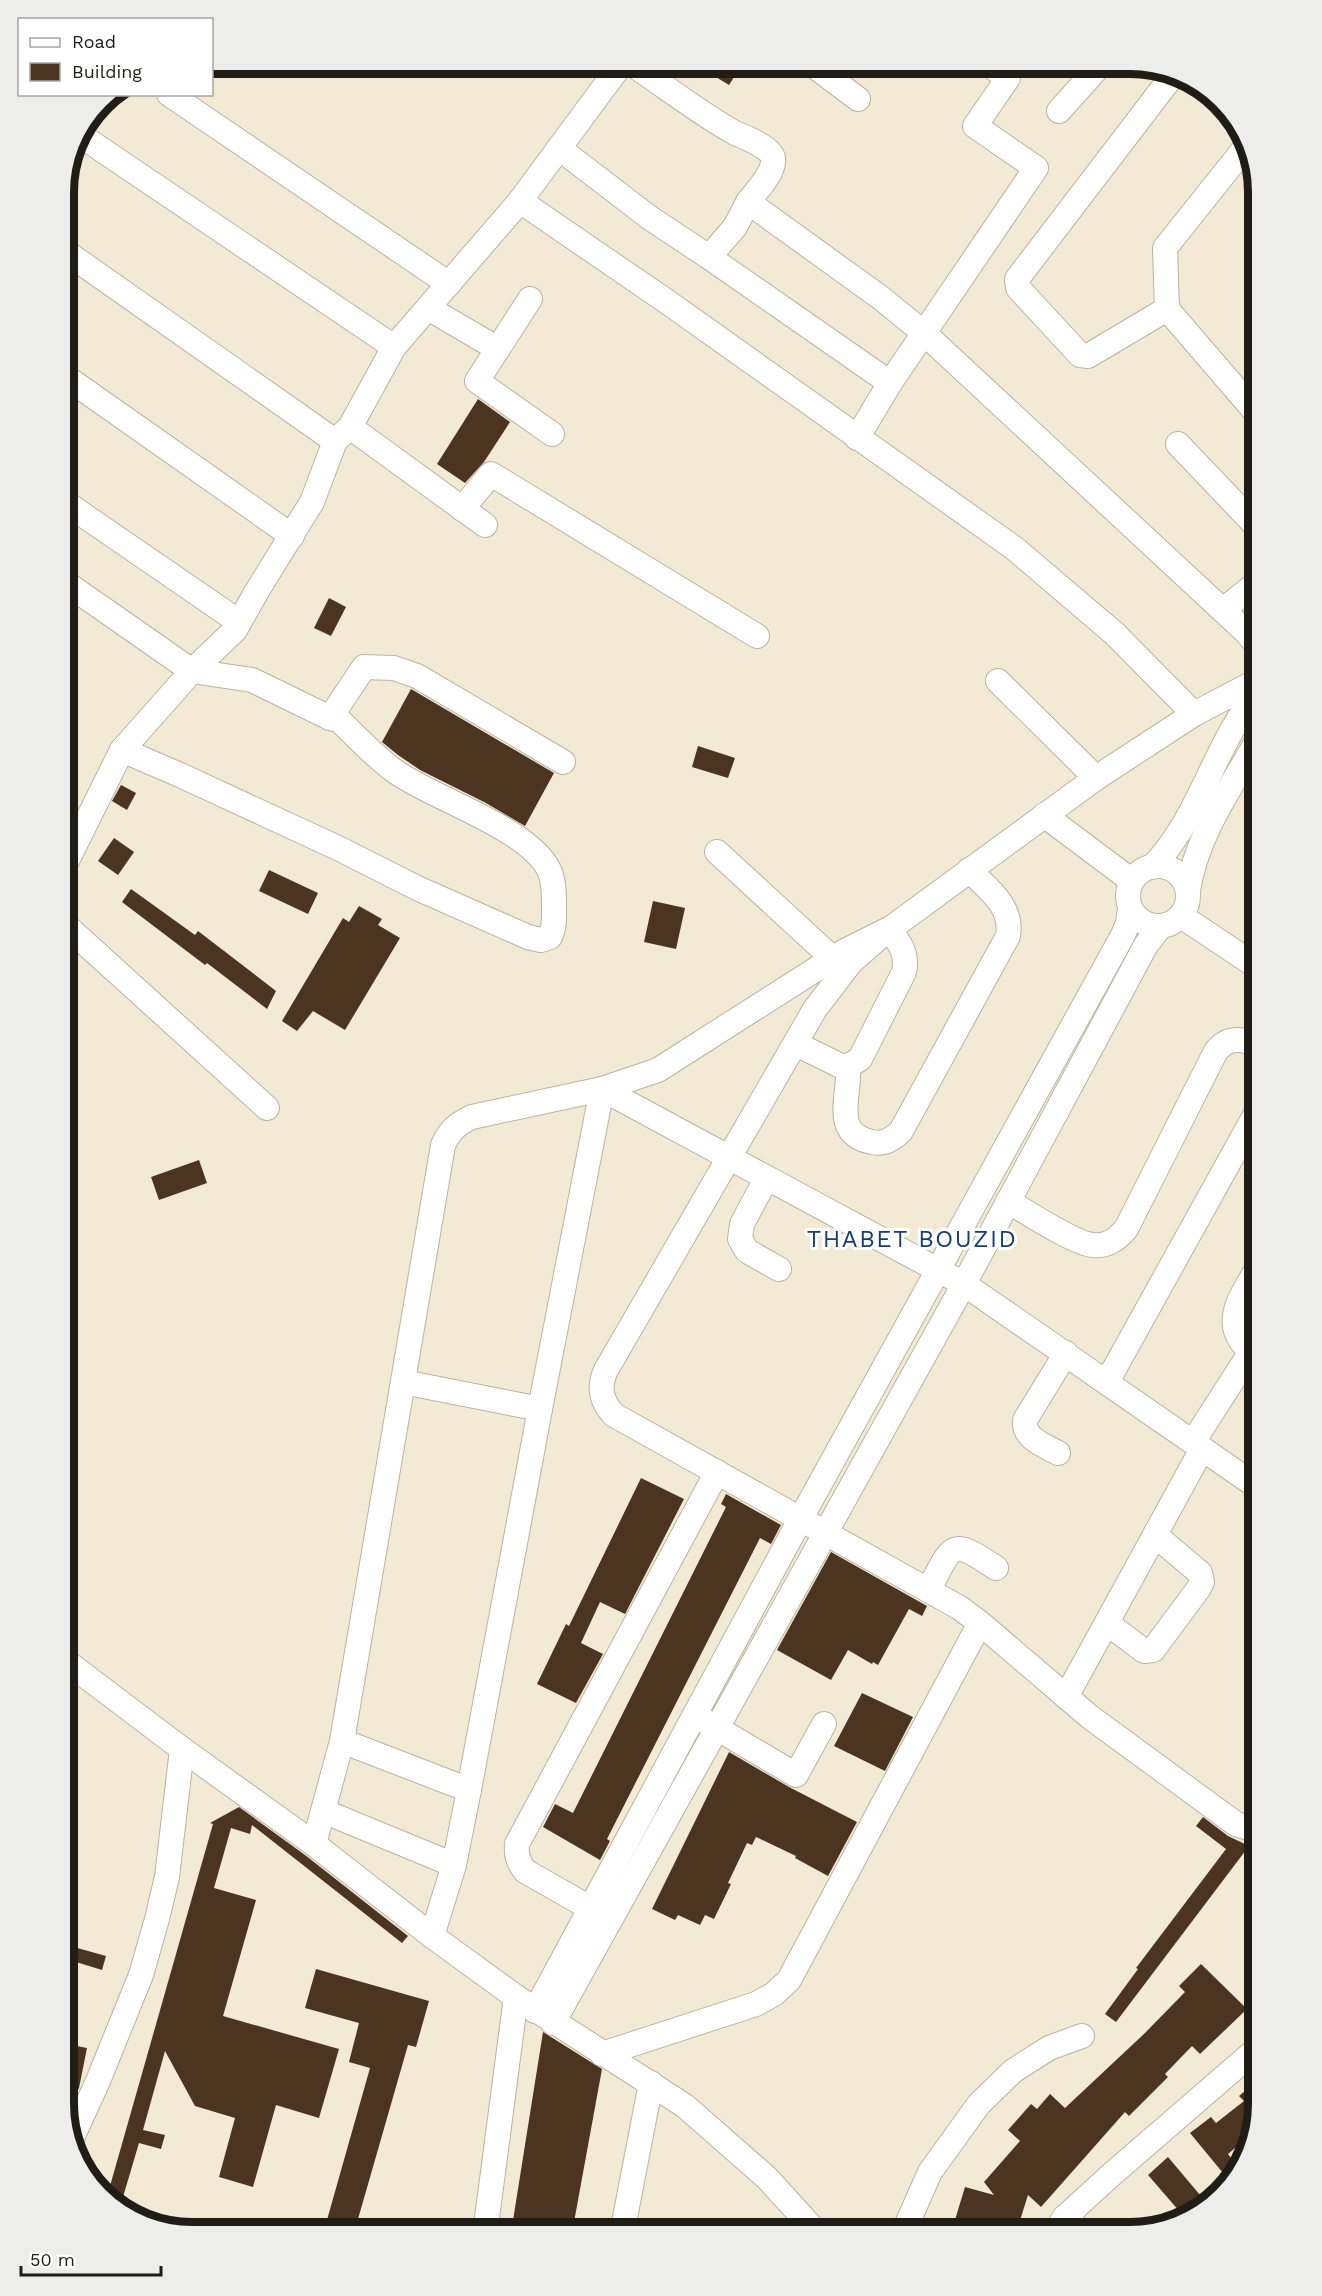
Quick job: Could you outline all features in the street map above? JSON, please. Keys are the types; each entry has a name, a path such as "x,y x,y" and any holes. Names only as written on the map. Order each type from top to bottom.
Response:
{"street":[{"path":"74,847 122,750 192,671 235,630 312,502 342,434 394,347 520,201 614,74"},
{"path":"646,74 728,129 769,150 773,159 772,166 748,202 735,227 709,257"},
{"path":"825,74 858,99"},
{"path":"857,438 890,383 1036,168 975,126 1008,78 1002,74"},
{"path":"1059,111 1092,74"},
{"path":"1167,309 1084,357 1073,349 1018,288 1017,281 1119,143 1169,80"},
{"path":"172,96 449,284"},
{"path":"86,139 394,347"},
{"path":"560,148 650,218 890,383"},
{"path":"1242,152 1165,248 1167,309 1248,403"},
{"path":"520,201 748,358 1014,548 1115,634 1194,714"},
{"path":"748,202 882,298 924,333 1248,636"},
{"path":"74,257 484,525"},
{"path":"530,298 477,381 552,434"},
{"path":"429,308 498,350"},
{"path":"74,383 292,536"},
{"path":"1178,444 1248,517"},
{"path":"462,509 491,474 756,636"},
{"path":"74,509 239,622"},
{"path":"74,589 192,671 252,680 330,718 339,720 394,771 431,794 499,825 535,852 549,870 554,896 554,922 550,937 541,940 528,936 467,910 122,750"},
{"path":"1222,610 1248,590"},
{"path":"330,718 364,667 394,668 417,676 563,762"},
{"path":"998,681 1095,778"},
{"path":"314,1844 342,1741 443,1145 449,1132 459,1123 472,1117 602,1089 644,1076 672,1063 866,947 1095,778 1194,714 1248,686"},
{"path":"1152,867 1179,832 1239,718 1248,706"},
{"path":"544,2017 717,1728 964,1284 1146,945 1187,904 1190,873 1200,845 1248,758"},
{"path":"1044,815 1132,881"},
{"path":"717,852 838,964"},
{"path":"544,2017 590,1908 801,1518 1123,935 1128,923 1130,909 1128,895 1132,881 1140,872 1160,866 1175,871 1188,891"},
{"path":"848,1066 848,1087 844,1109 846,1123 855,1135 869,1142 890,1140 901,1131 1008,936 1010,927 1007,912 999,900 969,870"},
{"path":"1130,909 1143,923 1171,921 1248,962"},
{"path":"796,1044 834,1064 848,1066 860,1059 906,964 903,948 890,929"},
{"path":"74,933 267,1108"},
{"path":"838,964 824,995 606,1370 601,1385 603,1401 614,1414 929,1589 980,1623 1090,1717 1236,1824 1248,1828"},
{"path":"1008,1202 1084,1244 1100,1245 1115,1240 1126,1229 1216,1051 1228,1041 1235,1039 1248,1041"},
{"path":"602,1089 766,1179 938,1268 1066,1353 1248,1480"},
{"path":"432,1936 454,1865 469,1791 602,1089"},
{"path":"1107,1382 1248,1128"},
{"path":"766,1179 742,1224 740,1239 747,1251 779,1269"},
{"path":"1248,1286 1234,1318 1237,1335 1248,1347"},
{"path":"1058,1453 1030,1437 1024,1425 1066,1353"},
{"path":"1066,1697 1155,1535 1198,1445 1248,1364"},
{"path":"403,1382 540,1408"},
{"path":"590,1908 525,1871 516,1853 517,1844 717,1472"},
{"path":"1107,1623 1144,1651 1152,1650 1199,1588 1202,1582 1200,1573 1155,1535"},
{"path":"929,1589 948,1554 957,1549 969,1550 996,1568"},
{"path":"602,2054 756,2004 782,1988 795,1971 980,1623"},
{"path":"74,1667 314,1844 432,1936 516,1997 684,2106 767,2178 807,2222"},
{"path":"694,1715 796,1775 824,1724"},
{"path":"342,1741 469,1791"},
{"path":"76,2129 141,1975 157,1919 167,1877 182,1749"},
{"path":"323,1811 454,1865"},
{"path":"486,2222 516,1997"},
{"path":"908,2222 930,2172 979,2104 1013,2071 1048,2049 1082,2036"},
{"path":"1063,2222 1111,2175 1248,2057"},
{"path":"624,2222 651,2083"}],"building":[{"path":"711,74 736,74 729,85"},
{"path":"478,399 510,422 484,462 465,483 437,464"},
{"path":"329,598 346,607 331,636 314,628"},
{"path":"411,689 554,773 525,826 486,803 420,770 382,742"},
{"path":"698,746 735,758 728,778 692,767"},
{"path":"121,785 136,793 127,810 112,801"},
{"path":"114,838 134,852 118,875 98,861"},
{"path":"269,870 318,893 308,914 259,891"},
{"path":"131,889 195,935 198,931 276,991 267,1009 122,902"},
{"path":"653,901 685,908 676,949 644,942"},
{"path":"359,906 382,919 378,925 400,938 345,1030 313,1011 297,1031 282,1021 343,918 349,922"},
{"path":"199,1160 207,1183 159,1200 151,1177"},
{"path":"641,1478 684,1499 625,1614 600,1602 581,1643 603,1654 576,1703 537,1684 566,1624 569,1626"},
{"path":"726,1494 781,1525 771,1544 760,1538 607,1839 610,1841 600,1860 543,1827 555,1804 573,1813 726,1507 721,1504"},
{"path":"831,1552 927,1606 922,1616 909,1609 878,1665 848,1650 831,1680 777,1650"},
{"path":"862,1693 913,1717 885,1771 834,1746"},
{"path":"729,1752 789,1787 857,1822 828,1876 795,1858 796,1856 756,1837 752,1845 747,1843 714,1919 705,1915 700,1925 678,1915 675,1920 652,1909"},
{"path":"239,1807 305,1855 408,1936 402,1943 252,1825 250,1834 231,1828 214,1888 256,1900 223,2016 339,2049 319,2118 276,2105 253,2187 219,2177 235,2118 195,2106 165,2051 143,2130 165,2135 161,2149 139,2143 123,2197 117,2195 109,2188 213,1824 210,1823"},
{"path":"1203,1817 1248,1847 1116,2022 1105,2014 1138,1969 1136,1968 1226,1849 1196,1826"},
{"path":"74,1947 106,1956 102,1970 74,1961"},
{"path":"1201,1964 1247,2009 1200,2054 1192,2046 1165,2074 1168,2077 1129,2116 1125,2112 1041,2207 1028,2195 1019,2222 954,2222 965,2187 994,2195 984,2182 1020,2141 1008,2130 1031,2104 1037,2109 1050,2094 1065,2108 1185,1992 1179,1986"},
{"path":"316,1969 429,2001 416,2047 408,2045 357,2222 326,2222 370,2068 349,2062 359,2023 305,2008"},
{"path":"543,2032 602,2069 574,2222 513,2222"},
{"path":"74,2045 87,2048 79,2088 74,2099"},
{"path":"1248,2088 1244,2135 1242,2142 1228,2154 1234,2162 1223,2173 1190,2133 1211,2117 1216,2123 1244,2101 1239,2096"},
{"path":"1168,2157 1200,2195 1198,2197 1200,2199 1180,2211 1148,2175"}],"district":[{"name":"THABET BOUZID","path":"912,1239"}]}
